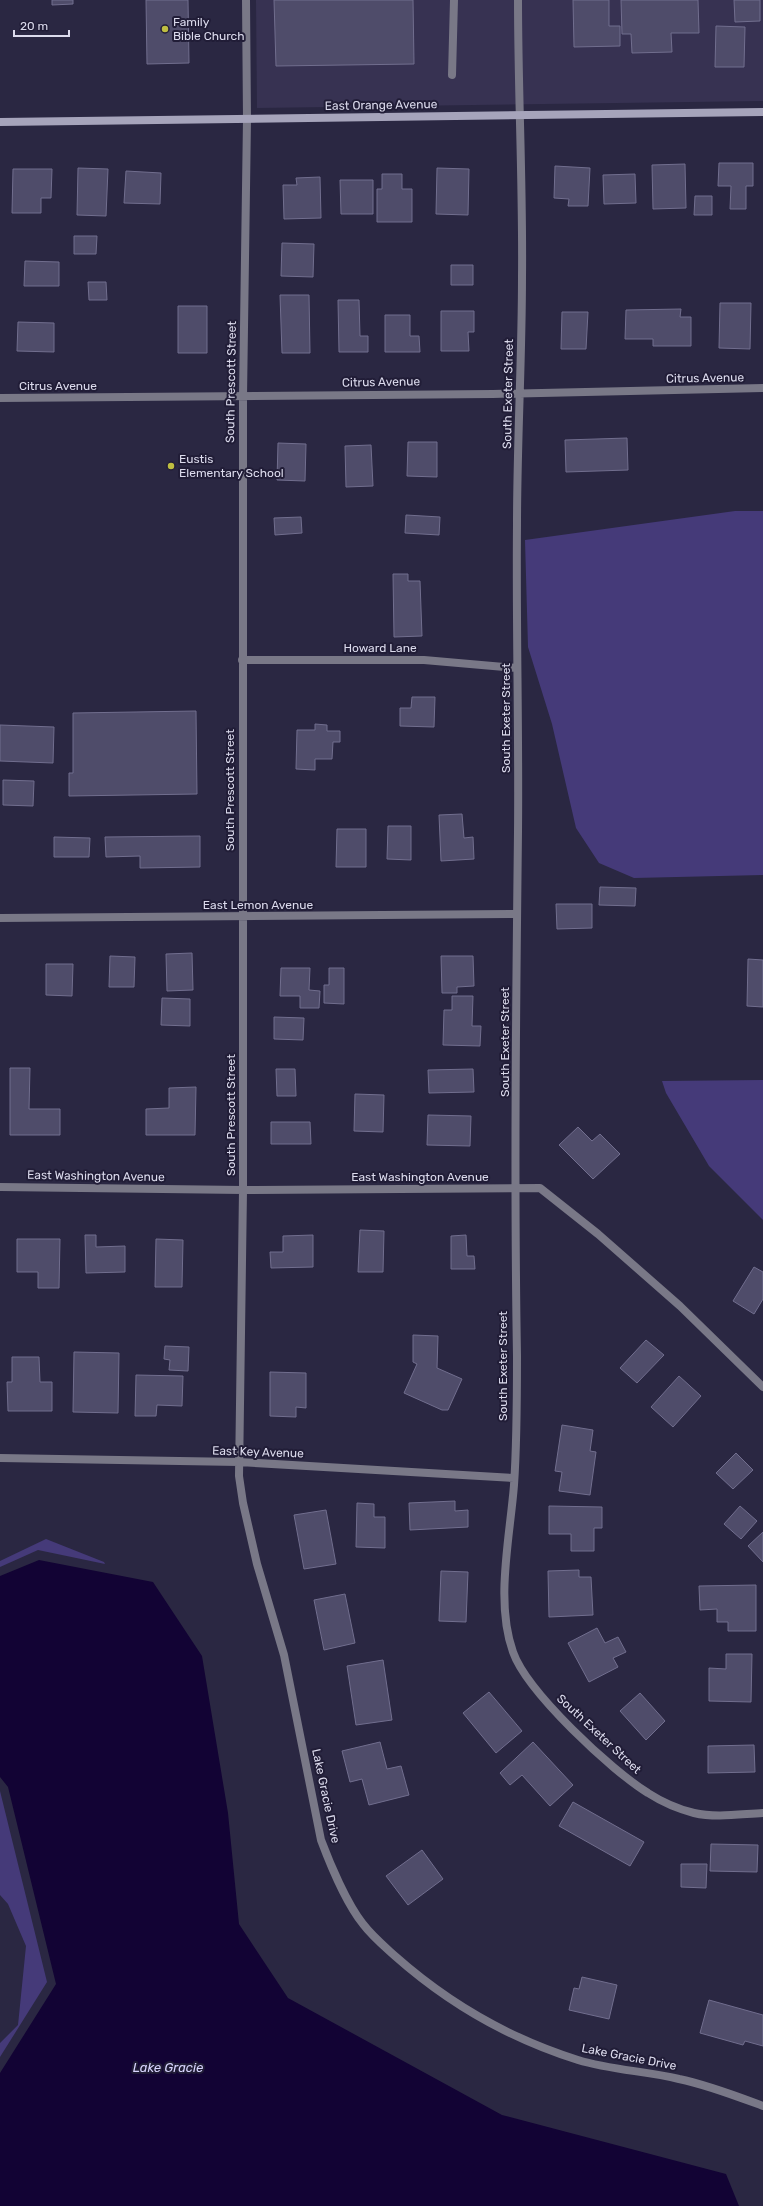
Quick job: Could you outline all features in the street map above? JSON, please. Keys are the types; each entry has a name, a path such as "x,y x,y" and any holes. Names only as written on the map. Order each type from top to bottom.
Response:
{"main road":[{"name":"East Orange Avenue","path":"0,122 763,112"}],"street":[{"name":"South Prescott Street","path":"239,1462 243,1190 242,660 243,397 247,119 246,0"},
{"path":"452,75 454,0"},
{"name":"South Exeter Street","path":"518,0 522,276 517,520 517,1188 514,1266 517,1363 514,1478 505,1586 506,1623 510,1645 517,1663 529,1681 564,1721 622,1774 646,1792 666,1802 696,1813 716,1815 763,1813"},
{"name":"Citrus Avenue","path":"0,398 243,397 763,388"},
{"name":"Howard Lane","path":"242,660 424,660 517,668"},
{"name":"East Lemon Avenue","path":"0,918 516,914"},
{"name":"East Washington Avenue","path":"0,1187 243,1190 540,1188 598,1234 680,1306 763,1387"},
{"name":"East Key Avenue","path":"0,1458 239,1462 514,1478"},
{"name":"Lake Gracie Drive","path":"239,1462 243,1503 257,1564 284,1655 321,1840 330,1864 362,1923 373,1937 406,1966 441,1993 505,2031 537,2046 579,2060 620,2070 680,2079 763,2106"}],"shaded area":[{"path":"256,0 763,0 763,101 257,108"},
{"path":"735,511 763,511 763,875 634,878 599,863 576,828 552,724 528,647 525,540"},
{"path":"763,1080 763,1220 709,1166 666,1093 662,1081"},
{"path":"46,1539 104,1562 105,1564 38,1550 0,1567 0,1561"},
{"path":"0,1791 47,1982 0,2057 0,2043 18,2025 26,1946 8,1904 0,1895"}],"water":[{"name":"Lake Gracie","path":"39,1560 153,1582 202,1656 228,1813 239,1924 288,1998 502,2115 726,2174 739,2206 0,2206 0,2073 56,1984 8,1787 0,1777 0,1576"}],"building":[{"path":"52,0 73,0 73,4 52,5"},
{"path":"146,0 188,0 189,63 147,64"},
{"path":"274,0 413,0 414,64 276,66"},
{"path":"573,0 609,0 609,26 620,26 620,46 574,47"},
{"path":"621,0 698,0 699,33 671,33 672,52 632,53 631,34 622,34"},
{"path":"734,0 760,0 760,21 735,22"},
{"path":"716,26 745,27 744,67 715,67"},
{"path":"719,163 753,163 753,186 746,186 746,209 730,209 731,186 718,186"},
{"path":"685,164 686,208 653,209 652,165"},
{"path":"555,166 590,168 588,206 568,206 569,199 554,198"},
{"path":"78,168 108,169 106,216 77,215"},
{"path":"437,168 469,169 468,215 436,214"},
{"path":"13,169 52,169 51,198 41,198 41,213 12,213"},
{"path":"126,171 161,173 160,204 124,203"},
{"path":"382,174 402,174 402,189 412,189 412,222 377,222 377,189 382,189"},
{"path":"635,174 636,203 604,204 603,175"},
{"path":"320,177 321,218 284,219 283,185 297,185 296,178"},
{"path":"340,180 373,180 373,214 341,214"},
{"path":"695,196 712,196 712,215 694,215"},
{"path":"74,236 97,236 96,254 74,254"},
{"path":"282,243 314,244 313,277 281,276"},
{"path":"25,261 59,262 59,286 24,286"},
{"path":"451,265 473,265 473,285 451,285"},
{"path":"88,282 106,282 107,300 89,300"},
{"path":"280,295 309,295 310,353 282,353"},
{"path":"338,300 359,300 360,336 368,336 368,352 339,352"},
{"path":"720,303 751,303 750,349 719,348"},
{"path":"178,306 207,306 207,353 178,353"},
{"path":"681,309 680,317 691,317 691,346 653,346 653,339 625,339 626,310"},
{"path":"441,311 474,311 474,332 468,332 469,351 441,351"},
{"path":"562,312 588,312 586,349 561,349"},
{"path":"385,315 410,315 410,336 419,336 420,352 385,352"},
{"path":"18,322 54,323 54,352 17,351"},
{"path":"627,438 628,470 566,472 565,440"},
{"path":"408,442 437,442 437,477 407,476"},
{"path":"278,443 306,444 305,481 277,480"},
{"path":"371,445 373,486 346,487 345,446"},
{"path":"406,515 440,517 439,535 405,533"},
{"path":"301,517 302,533 275,535 274,518"},
{"path":"393,574 408,574 408,581 420,581 422,636 394,637"},
{"path":"412,697 435,697 434,727 400,726 400,708 411,708"},
{"path":"196,711 197,794 69,796 69,773 73,773 73,713"},
{"path":"315,724 327,725 327,731 340,731 340,742 333,742 332,759 315,759 315,770 296,769 297,730 315,730"},
{"path":"0,725 54,727 53,763 0,761"},
{"path":"3,780 34,781 33,806 3,805"},
{"path":"462,814 464,838 473,837 474,859 441,861 439,815"},
{"path":"388,826 411,826 411,860 387,859"},
{"path":"337,829 366,829 366,867 336,867"},
{"path":"200,836 200,867 140,868 140,856 106,857 105,837"},
{"path":"54,837 90,838 89,857 54,857"},
{"path":"600,887 636,888 635,906 599,905"},
{"path":"556,904 592,904 592,928 557,929"},
{"path":"192,953 193,990 167,991 166,954"},
{"path":"110,956 135,957 134,987 109,987"},
{"path":"441,956 473,956 474,986 457,987 457,993 442,993"},
{"path":"748,959 763,960 763,1007 747,1006"},
{"path":"46,964 73,964 72,996 46,995"},
{"path":"281,968 310,968 309,990 320,991 319,1008 300,1008 300,996 280,996"},
{"path":"329,968 344,968 344,1004 324,1003 324,985 329,985"},
{"path":"452,996 473,996 472,1026 481,1026 480,1046 443,1045 444,1010 452,1010"},
{"path":"162,998 190,999 190,1026 161,1025"},
{"path":"274,1017 304,1018 303,1040 274,1039"},
{"path":"10,1068 30,1068 29,1109 60,1109 60,1135 10,1135"},
{"path":"276,1069 295,1069 296,1096 277,1096"},
{"path":"473,1069 474,1092 429,1093 428,1070"},
{"path":"196,1087 195,1135 146,1135 146,1109 169,1108 169,1088"},
{"path":"355,1094 384,1095 383,1132 354,1131"},
{"path":"428,1115 471,1116 470,1146 427,1145"},
{"path":"271,1122 310,1122 311,1144 271,1144"},
{"path":"578,1127 592,1141 600,1134 620,1154 593,1179 559,1145"},
{"path":"360,1230 384,1231 383,1272 358,1272"},
{"path":"85,1235 96,1235 96,1247 125,1246 125,1272 86,1273"},
{"path":"313,1235 313,1267 271,1268 270,1252 283,1252 283,1236"},
{"path":"466,1235 467,1256 474,1256 475,1269 451,1269 451,1236"},
{"path":"17,1239 60,1239 59,1288 38,1288 38,1272 17,1272"},
{"path":"156,1239 183,1240 182,1287 155,1287"},
{"path":"754,1267 763,1272 763,1299 754,1314 733,1301"},
{"path":"413,1335 438,1336 437,1368 462,1379 448,1410 442,1410 404,1393 417,1364 413,1362"},
{"path":"646,1340 664,1355 637,1383 620,1368"},
{"path":"165,1346 189,1347 188,1371 169,1370 170,1360 164,1359"},
{"path":"74,1352 119,1353 118,1413 73,1412"},
{"path":"12,1357 39,1357 40,1382 52,1382 52,1411 8,1411 7,1382 12,1382"},
{"path":"270,1372 306,1373 306,1408 296,1407 296,1417 270,1416"},
{"path":"136,1375 183,1376 182,1406 157,1405 156,1416 135,1416"},
{"path":"679,1376 701,1396 673,1427 651,1407"},
{"path":"562,1425 593,1430 590,1451 596,1452 590,1495 559,1491 562,1472 555,1471"},
{"path":"736,1453 753,1470 733,1489 716,1473"},
{"path":"455,1501 455,1511 468,1510 468,1527 410,1530 409,1503"},
{"path":"357,1503 374,1504 374,1517 385,1517 385,1548 356,1547"},
{"path":"549,1506 602,1507 602,1528 594,1528 594,1551 571,1551 571,1534 549,1534"},
{"path":"740,1506 757,1521 741,1539 724,1524"},
{"path":"326,1510 336,1564 304,1569 294,1515"},
{"path":"763,1532 763,1562 748,1546"},
{"path":"579,1570 579,1577 591,1577 593,1615 549,1617 548,1571"},
{"path":"441,1571 468,1572 466,1622 439,1621"},
{"path":"756,1585 756,1631 728,1631 728,1622 717,1622 717,1609 700,1610 699,1586"},
{"path":"345,1594 355,1643 324,1650 314,1600"},
{"path":"597,1628 605,1643 618,1637 626,1652 613,1658 618,1667 589,1682 568,1643"},
{"path":"726,1654 752,1654 751,1702 709,1701 709,1668 726,1669"},
{"path":"383,1660 392,1720 356,1725 347,1666"},
{"path":"489,1692 522,1731 496,1753 463,1713"},
{"path":"640,1693 665,1721 646,1740 620,1711"},
{"path":"380,1742 387,1769 401,1766 409,1795 369,1805 362,1779 350,1782 342,1751"},
{"path":"533,1742 573,1785 550,1806 522,1775 510,1785 500,1773"},
{"path":"754,1745 755,1772 708,1773 708,1746"},
{"path":"573,1802 644,1842 630,1866 559,1826"},
{"path":"711,1844 758,1845 757,1872 710,1871"},
{"path":"422,1850 443,1879 408,1905 386,1876"},
{"path":"681,1864 707,1864 706,1888 681,1887"},
{"path":"582,1977 617,1985 609,2019 569,2010 574,1988 579,1989"},
{"path":"709,2000 763,2015 763,2046 745,2041 743,2045 700,2033"}],"place":[{"name":"Family Bible Church","path":"165,29"},
{"name":"Eustis Elementary School","path":"171,466"}]}
